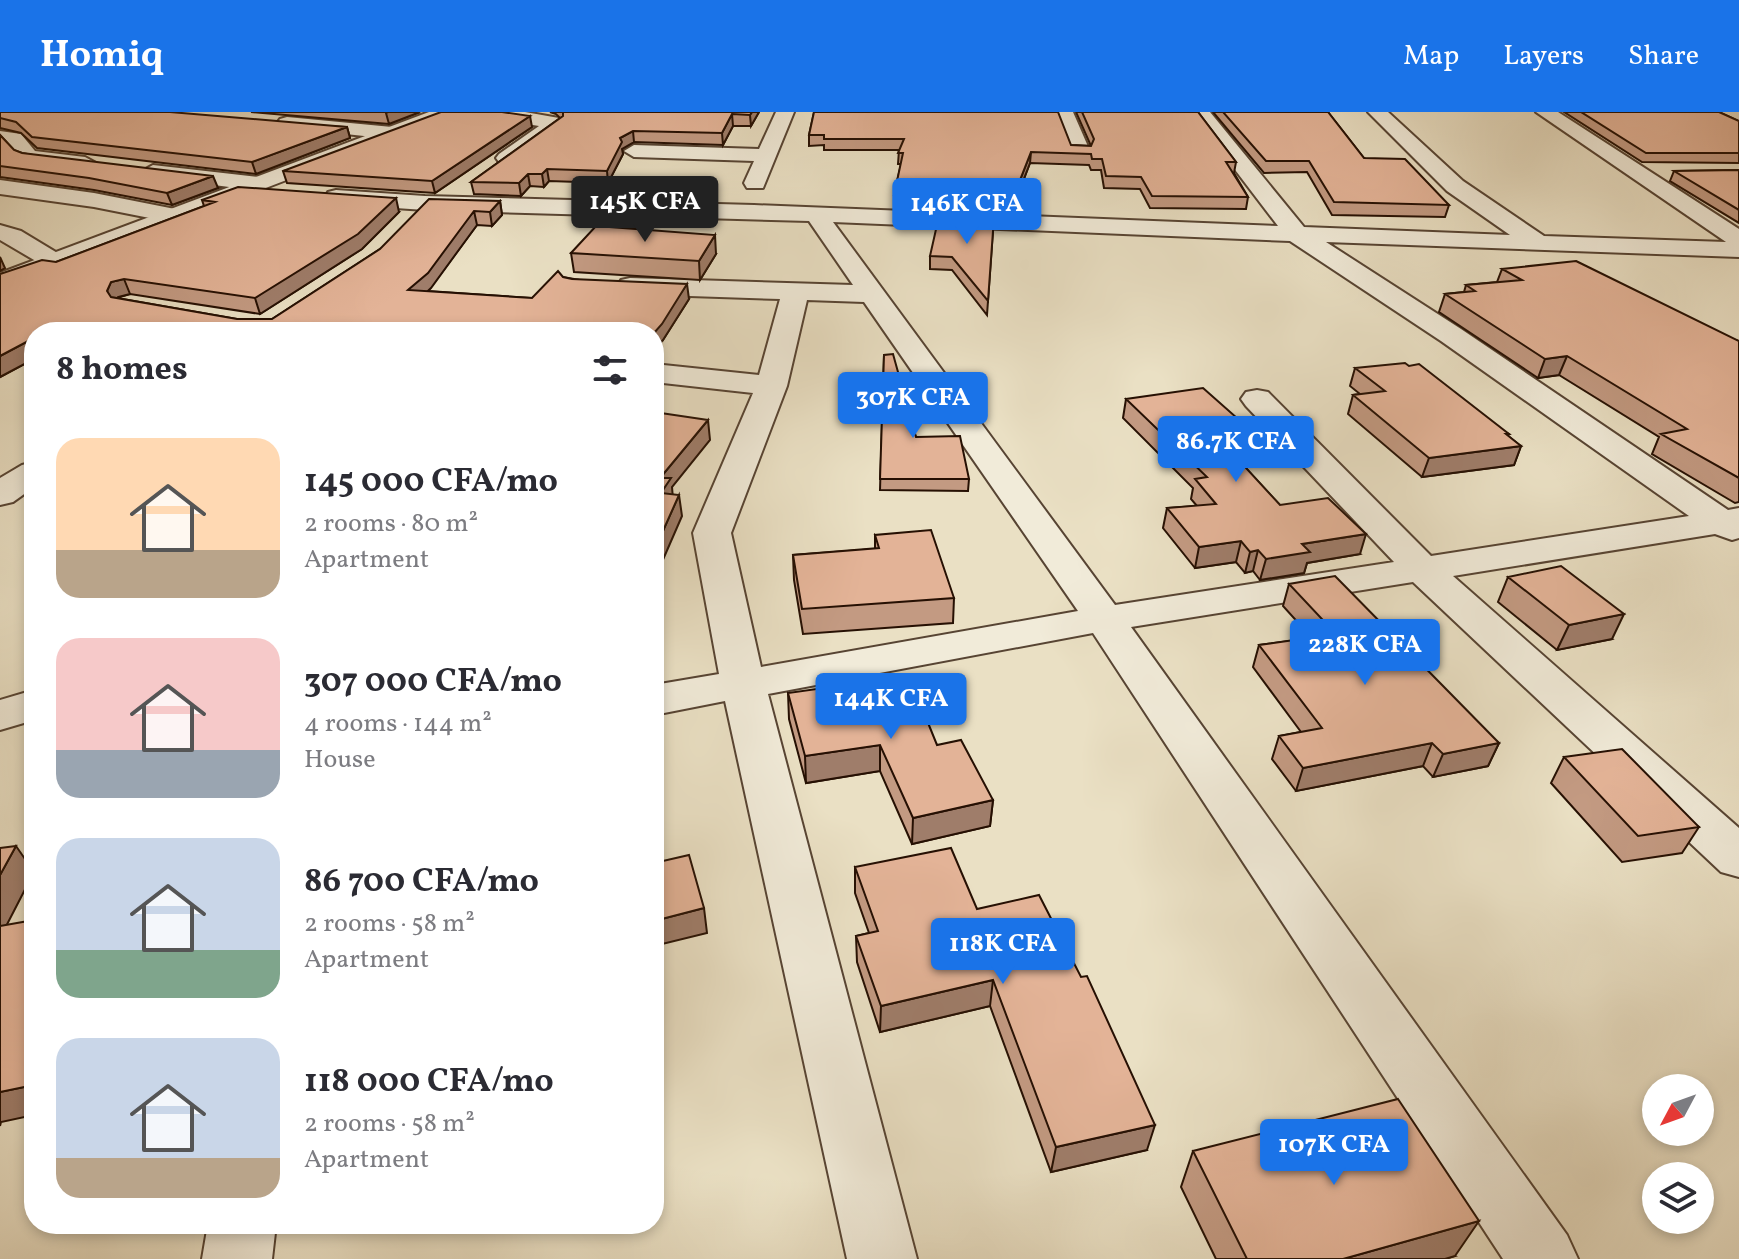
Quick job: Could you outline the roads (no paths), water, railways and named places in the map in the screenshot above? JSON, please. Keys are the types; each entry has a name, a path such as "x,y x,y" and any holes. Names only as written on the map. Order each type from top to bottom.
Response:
{"street":[{"path":"0,282 446,112"},
{"path":"489,112 547,120 553,125 492,168"},
{"path":"743,213 785,112"},
{"path":"1064,112 1080,151"},
{"path":"1200,112 1298,235 1733,525"},
{"path":"1377,112 1455,186 1540,244 1593,271"},
{"path":"1545,112 1739,240"},
{"path":"274,122 392,133"},
{"path":"0,137 14,138 28,156 105,165"},
{"path":"634,151 767,155"},
{"path":"136,169 311,195 434,203 1071,222 1298,235 1739,250"},
{"path":"1634,172 1679,171"},
{"path":"400,230 434,203 467,186"},
{"path":"0,187 94,200 175,216"},
{"path":"817,216 1104,619 1543,1259"},
{"path":"0,232 55,262"},
{"path":"606,285 873,294"},
{"path":"795,293 772,386 712,533 743,683 882,1259"},
{"path":"664,374 772,386"},
{"path":"1257,399 1422,569 1739,858"},
{"path":"0,494 24,479"},
{"path":"664,698 1104,619 1422,569 1733,525"},
{"path":"0,715 24,708"},
{"path":"237,1259 241,1234"}]}
